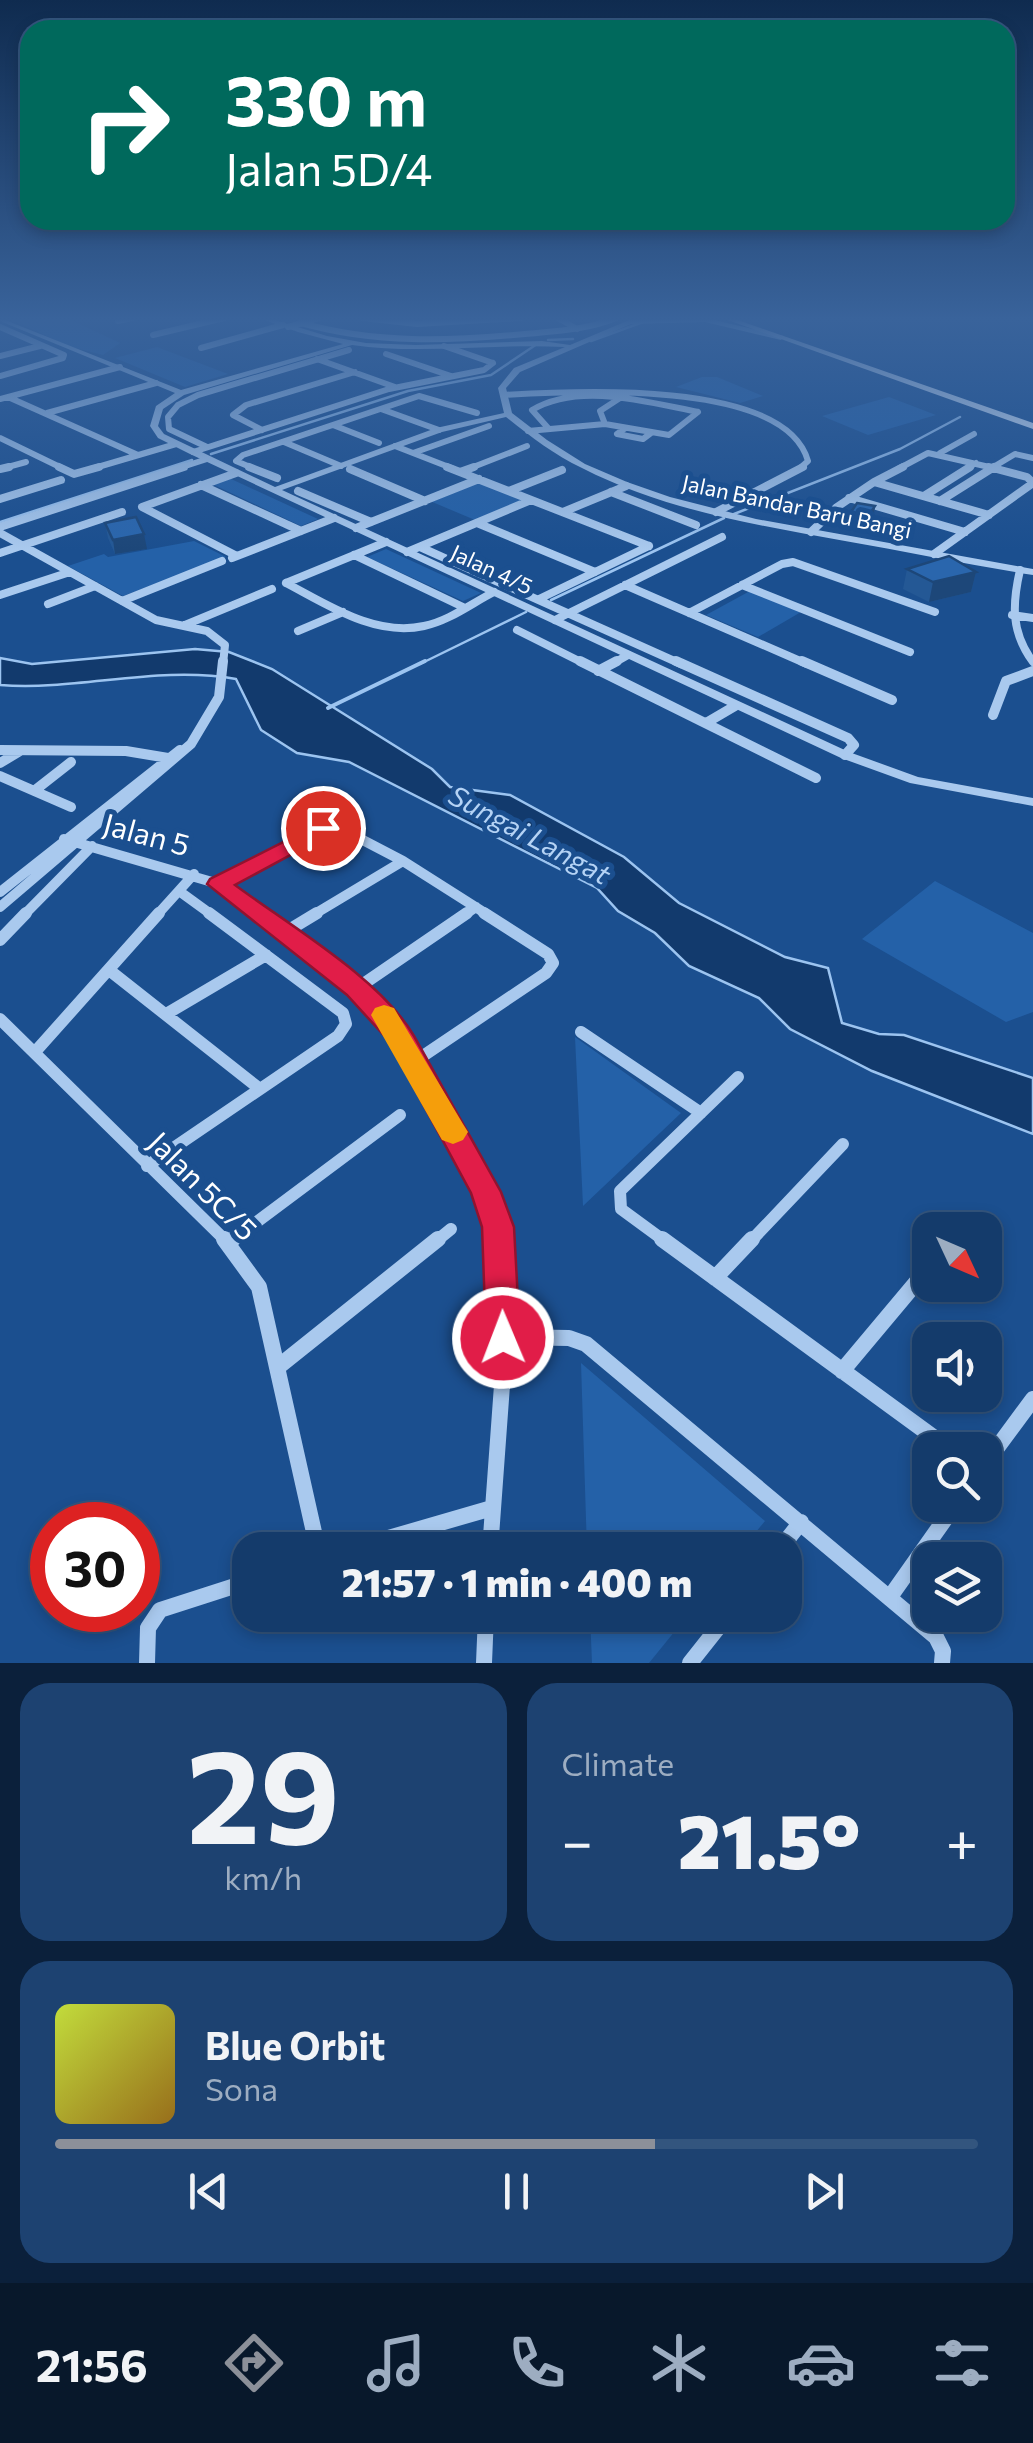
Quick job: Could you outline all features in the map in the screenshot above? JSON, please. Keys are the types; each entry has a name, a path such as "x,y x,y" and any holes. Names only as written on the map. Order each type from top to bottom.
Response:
{"main road":[{"path":"948,396 1033,424"}],"street":[{"path":"46,414 111,396"},
{"path":"176,444 160,436 154,418 163,404 177,396"},
{"path":"197,396 178,405 168,417 169,429 207,453"},
{"path":"262,430 232,415 246,406 279,396"},
{"path":"0,530 262,430 369,396"},
{"path":"476,413 433,397 419,396 242,455 236,461 276,484 346,468 439,430 508,414 503,396"},
{"path":"684,396 756,416 782,428 803,445 808,460 803,467 716,512"},
{"path":"4,398 139,455"},
{"path":"605,424 600,410 621,398"},
{"path":"528,431 605,424 625,428 618,434 642,439 651,433 669,435 698,412 621,398 538,404 532,410 549,429"},
{"path":"381,409 439,430"},
{"name":"Jalan Bandar Baru Bangi","path":"508,414 528,431 626,486 716,512 1019,574 1033,572"},
{"path":"332,425 379,443"},
{"path":"412,453 489,426"},
{"path":"939,453 974,434"},
{"path":"0,438 74,474 176,444"},
{"path":"284,441 425,501"},
{"name":"Jalan 4/5","path":"176,444 207,453 236,473 276,484 334,518 386,542 413,549 494,592 845,755 915,780 1033,802"},
{"path":"396,446 649,546 538,599"},
{"path":"460,472 527,446"},
{"path":"811,532 849,498 928,453 1031,479"},
{"path":"940,501 1015,454 1033,458"},
{"path":"0,470 26,462"},
{"path":"924,496 976,463"},
{"path":"509,491 562,470"},
{"path":"230,558 142,506 236,473"},
{"path":"356,528 479,479"},
{"path":"934,554 1031,479"},
{"path":"0,499 61,480"},
{"path":"874,482 989,515"},
{"path":"201,485 301,531"},
{"path":"563,512 626,486"},
{"path":"298,491 371,522"},
{"path":"611,492 696,524"},
{"path":"849,498 965,532"},
{"path":"413,549 532,500"},
{"path":"0,553 122,512"},
{"path":"122,601 334,518"},
{"path":"477,523 595,572"},
{"path":"0,530 160,622 216,635 225,645 219,697 191,744 151,769 0,907"},
{"path":"555,620 722,537"},
{"path":"386,542 286,584 372,624 424,626 494,592"},
{"path":"413,549 538,599 848,738 854,745 845,755"},
{"path":"354,555 463,607"},
{"path":"689,613 782,564 804,564 934,612"},
{"path":"0,595 70,572"},
{"path":"1033,581 1019,574 1012,615 1020,648 1033,662"},
{"path":"742,585 910,652"},
{"path":"48,604 95,586"},
{"path":"625,586 892,700"},
{"path":"184,626 272,589"},
{"path":"298,631 343,612"},
{"path":"1012,615 1033,618"},
{"path":"517,630 816,778"},
{"path":"598,671 628,654"},
{"path":"993,715 1006,682 1033,670"},
{"path":"706,723 735,706"},
{"path":"0,750 173,756"},
{"path":"0,763 21,750"},
{"path":"149,754 151,769"},
{"path":"0,892 173,756"},
{"path":"34,790 72,762"},
{"path":"0,776 71,807"},
{"path":"218,884 334,824 403,861 548,954 554,964 546,973 414,1062"},
{"name":"Jalan 5","path":"70,840 218,884 356,988 390,1021 486,1192 498,1227 503,1338 491,1532"},
{"path":"0,940 92,846"},
{"path":"284,933 403,861"},
{"path":"34,1052 194,874"},
{"path":"147,1166 338,1036 346,1024 343,1013 180,891"},
{"path":"356,988 476,908"},
{"path":"168,1013 266,956"},
{"path":"109,970 260,1089"},
{"name":"Jalan 5C/5","path":"0,1019 228,1243 259,1287 314,1532"},
{"path":"582,1032 701,1113"},
{"path":"738,1078 620,1191 621,1209 926,1432"},
{"path":"228,1243 400,1116"},
{"path":"715,1278 843,1144"},
{"path":"278,1367 451,1229"},
{"path":"842,1371 912,1287"},
{"path":"503,1338 569,1338 586,1344 936,1637 944,1651 942,1663"},
{"path":"1002,1441 1033,1399"},
{"path":"409,1532 492,1508"},
{"path":"793,1532 801,1522"},
{"path":"890,1597 944,1522"},
{"path":"147,1663 145,1633 150,1619 160,1610 232,1586"},
{"path":"484,1663 485,1632"},
{"path":"690,1663 715,1632"}],"shaded area":[{"path":"710,396 763,396 740,403"},
{"path":"889,397 936,415 868,435 822,416"},
{"path":"229,478 318,519 301,526 212,484"},
{"path":"477,482 522,500 475,520 430,501"},
{"path":"194,541 226,557 123,596 68,566 104,554 108,557"},
{"path":"386,549 481,593 463,601 367,557"},
{"path":"750,591 801,612 758,637 706,615"},
{"path":"935,881 1033,933 1033,1012 1006,1022 862,939"},
{"path":"575,1037 681,1113 583,1206"},
{"path":"581,1363 765,1521 756,1532 586,1532"},
{"path":"591,1632 674,1632 649,1663 592,1663"}],"water":[{"name":"Sungai Langat","path":"195,649 229,652 272,669 432,769 450,787 510,795 624,857 679,903 785,957 828,968 842,1023 879,1034 904,1035 1033,1078 1033,1134 872,1071 790,1029 759,998 689,966 655,933 618,911 597,888 349,762 297,753 261,730 236,679 177,675 59,685 0,685 0,658 32,664"}],"building":[{"path":"857,503 875,506 869,515 851,512"},
{"path":"136,517 144,534 113,540 105,523"},
{"path":"949,556 976,572 933,582 907,569"}],"waterway":[{"path":"211,454 394,396"},
{"path":"734,514 900,449 960,417"},
{"path":"0,522 192,460"},
{"path":"551,600 724,518"},
{"path":"420,664 526,612"},
{"path":"328,708 425,661"}],"slow traffic":[{"path":"384,1015 400,1036 453,1132"}],"route":[{"path":"323,828 218,884 374,1003 400,1036 486,1192 498,1227 503,1338"}]}
